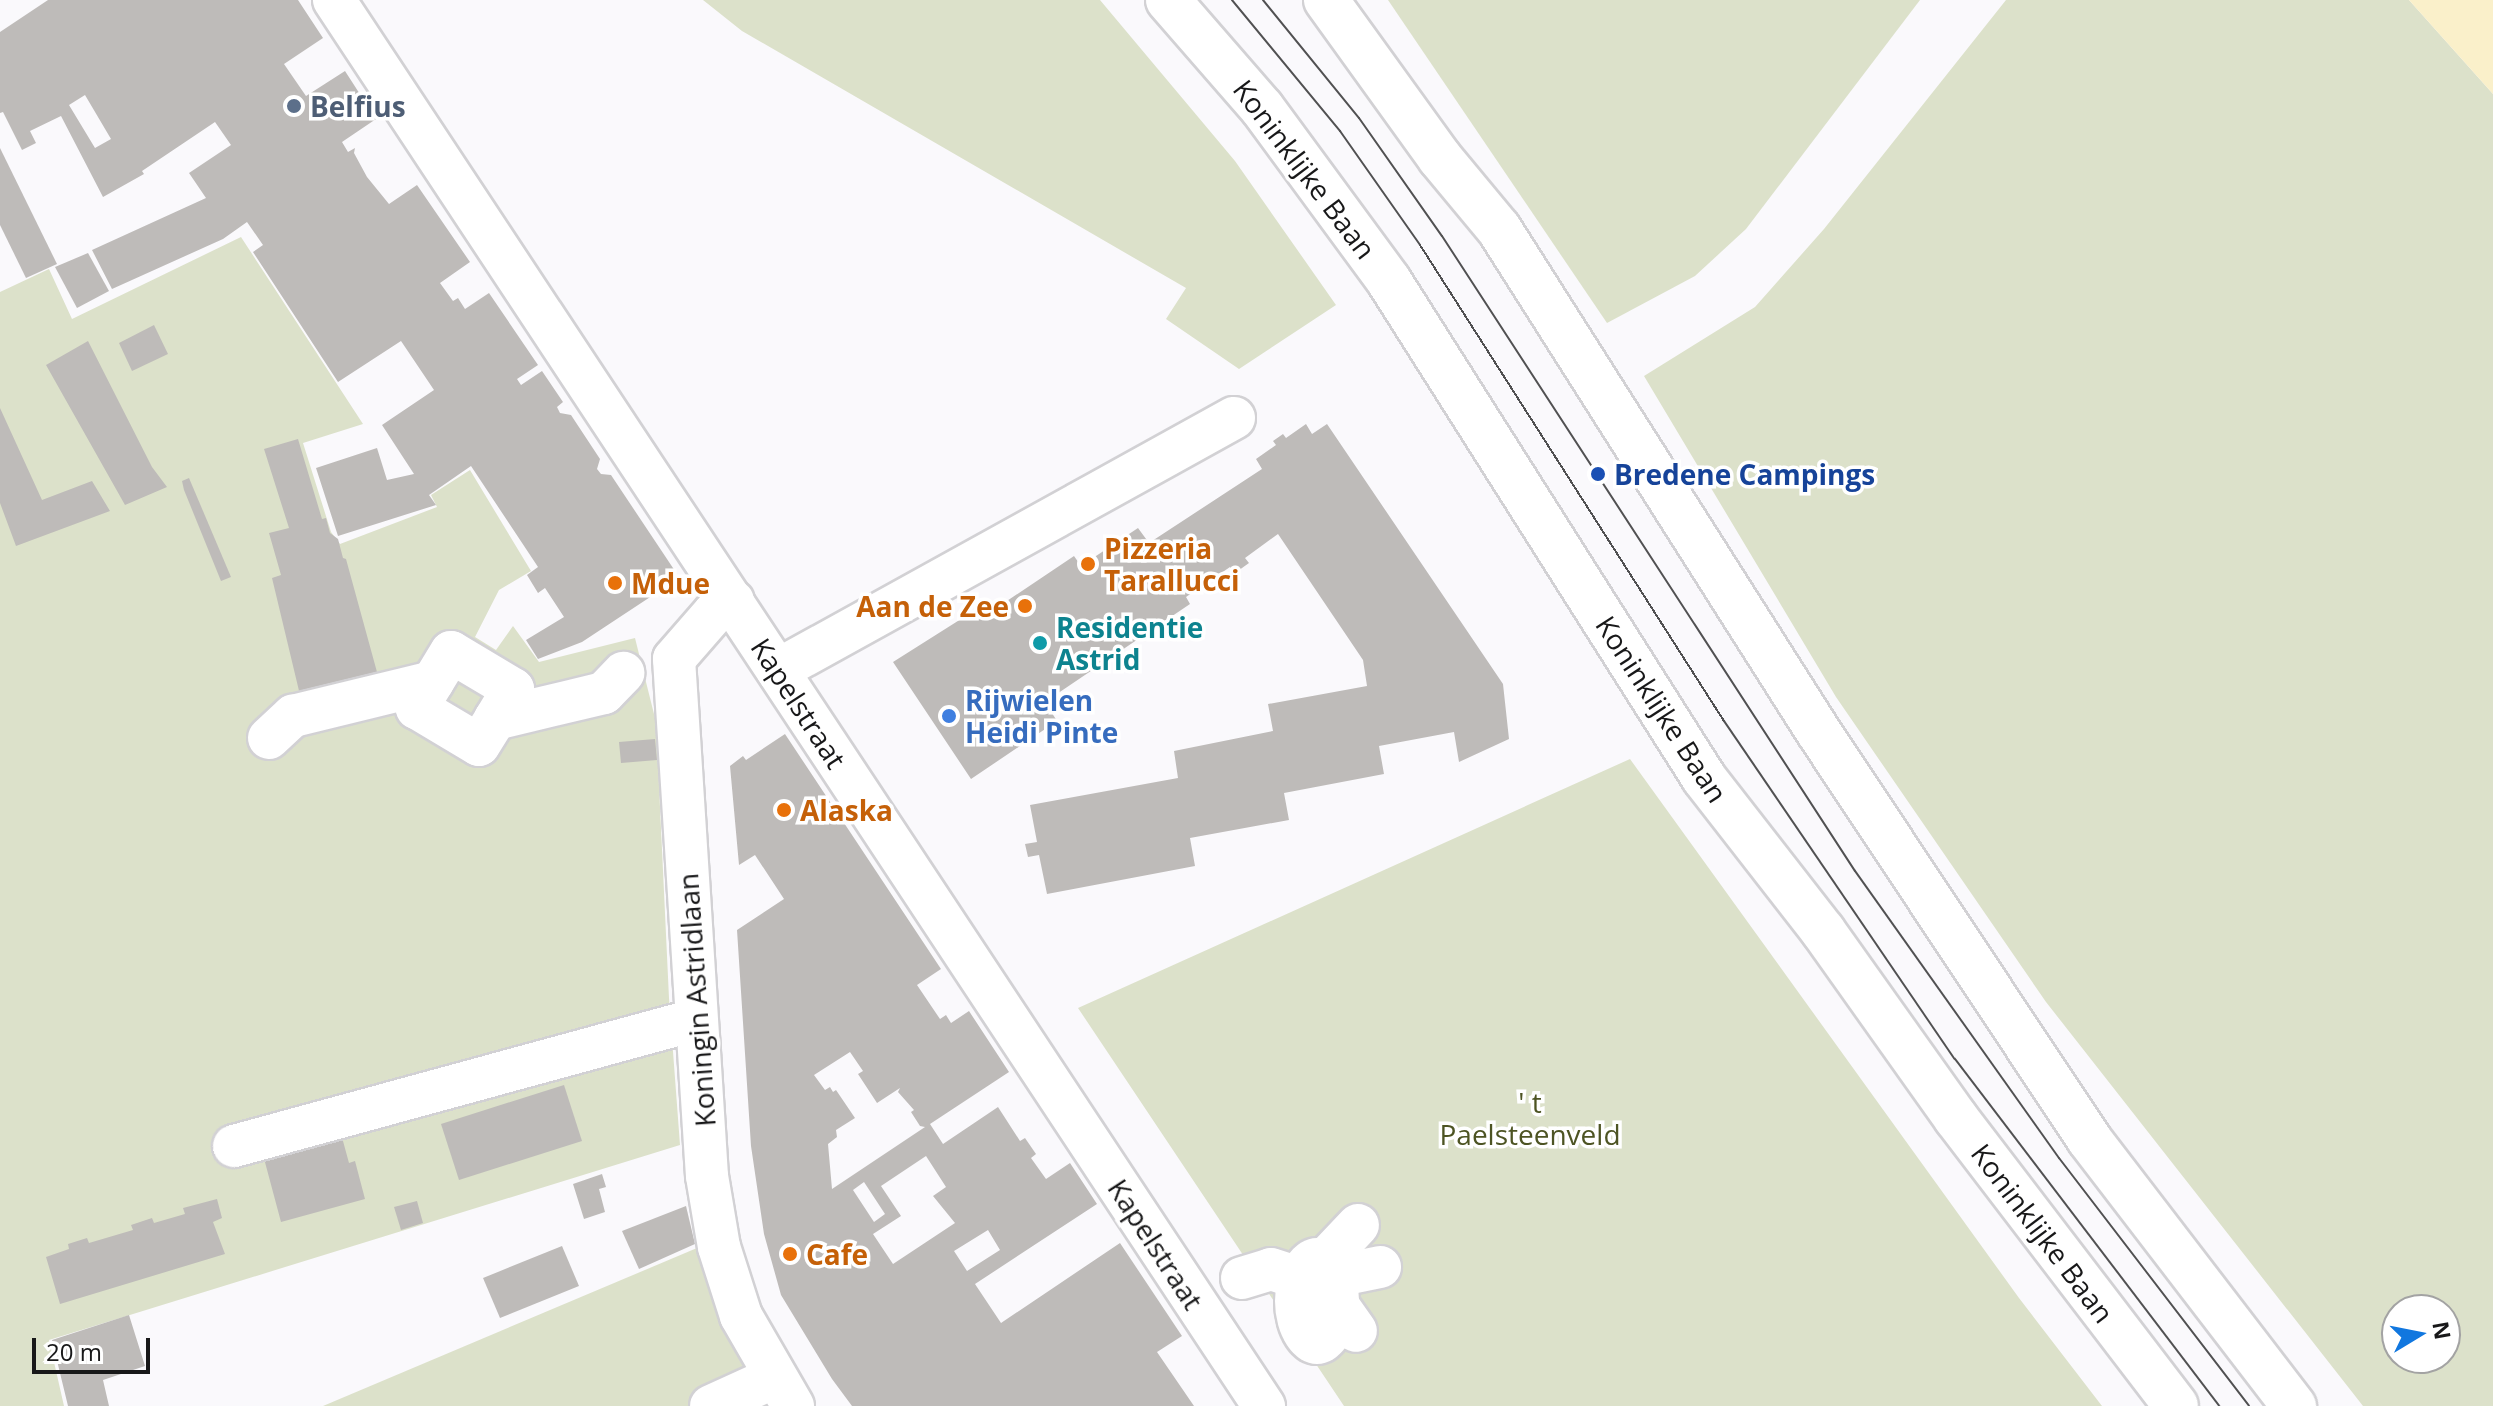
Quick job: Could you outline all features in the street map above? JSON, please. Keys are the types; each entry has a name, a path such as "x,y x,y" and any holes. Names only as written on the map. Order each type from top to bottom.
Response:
{"main road":[{"name":"Koninklijke Baan","path":"1168,0 1272,120 1389,281 1704,778 1823,931 1956,1118 2176,1406"},
{"path":"1326,0 1440,158 1499,229 1818,731 2089,1139 2294,1406"}],"street":[{"name":"Kapelstraat","path":"334,0 1264,1406"},
{"path":"778,670 1234,418"},
{"path":"504,704 604,693 623,673 674,659 704,624 733,601"},
{"path":"451,652 504,704 479,745 430,698 451,652"},
{"name":"Koningin Astridlaan","path":"674,659 707,1176 719,1247 741,1316 784,1391"},
{"path":"234,1146 696,1020"},
{"path":"1293,1271 1358,1225"},
{"path":"1293,1271 1380,1267"},
{"path":"1293,1271 1356,1331"},
{"path":"711,1406 784,1391"}],"green space":[{"path":"703,0 1100,0 1235,161 1336,305 1239,369 1166,319 1186,288 742,31"},
{"path":"1388,0 1920,0 1746,229 1695,276 1607,323"},
{"path":"2006,0 2409,0 2493,94 2493,1406 2363,1406 2046,1002 1836,697 1644,376 1755,307 1824,229"},
{"path":"241,237 363,424 303,443 331,532 340,544 437,507 431,495 470,470 531,571 499,590 475,637 496,650 513,626 539,662 635,638 656,722 669,998 680,1145 49,1340 64,1406 0,1406 0,292 49,269 72,319"},
{"name":"' t Paelsteenveld","path":"1630,759 2019,1298 2102,1406 1344,1406 1078,1008"},
{"path":"697,1248 765,1406 323,1406"}],"sand":[{"path":"2409,0 2493,0 2493,94"}],"building":[{"path":"48,0 298,0 323,38 284,64 306,96 345,71 376,119 342,142 348,152 355,148 354,153 367,177 389,204 417,185 470,262 440,283 453,301 458,298 465,309 489,293 538,365 517,379 521,385 542,371 563,402 557,407 560,413 571,415 600,459 597,469 601,474 611,475 675,571 672,573 676,580 582,642 538,659 526,640 564,617 545,588 538,593 527,575 538,567 471,466 429,495 436,505 338,536 316,468 377,448 387,480 414,474 382,425 434,390 401,341 338,382 253,252 263,245 247,222 223,239 112,289 92,250 206,198 189,173 231,145 215,122 142,171 144,174 103,197 61,116 30,131 36,143 22,150 3,112 0,113 0,32","holes":["85,95 111,139 95,148 69,105"]},
{"path":"0,148 57,264 26,278 0,225"},
{"path":"88,253 109,291 77,308 55,267"},
{"path":"154,325 168,354 132,371 119,343"},
{"path":"88,341 152,467 167,487 125,505 46,365"},
{"path":"0,408 42,500 92,481 110,511 16,546 0,503"},
{"name":"Residentie Astrid","path":"1306,424 1312,434 1327,424 1503,684 1509,739 1459,762 1454,732 1379,746 1384,774 1284,793 1289,820 1190,838 1195,866 1047,894 1039,855 1028,857 1025,844 1037,842 1030,805 1178,778 1174,751 1273,731 1268,704 1367,686 1363,660 1278,534 1245,558 1249,563 1235,573 1230,567 1186,597 1190,604 1045,702 1057,721 971,779 893,662 980,607 986,615 1074,556 1081,566 1138,528 1149,543 1262,469 1256,459 1276,445 1273,441 1283,434 1286,438"},
{"path":"298,439 322,519 326,518 330,533 338,539 343,558 346,559 380,683 300,695 272,578 281,575 269,533 289,528 264,449"},
{"path":"189,478 231,577 221,581 184,490 182,481"},
{"path":"785,734 941,969 917,985 940,1019 946,1015 951,1023 969,1011 1009,1072 930,1124 943,1144 998,1107 1020,1141 1025,1138 1036,1154 1031,1158 1046,1179 1070,1163 1097,1204 975,1284 1001,1323 1120,1243 1182,1336 1157,1352 1194,1406 852,1406 832,1379 781,1295 764,1234 751,1146 737,930 784,899 755,855 739,865 730,766 743,756 746,760","holes":["850,1052 863,1071 858,1074 877,1103 900,1088 898,1092 914,1110 911,1112 920,1126 925,1127 832,1189 828,1144 837,1137 836,1130 855,1118 836,1090 833,1092 830,1087 825,1090 814,1075","926,1156 946,1187 933,1196 955,1223 893,1264 873,1234 901,1216 881,1186","864,1182 885,1214 874,1222 853,1190","988,1230 1000,1250 967,1271 954,1251"]},
{"path":"655,739 657,760 621,763 619,742"},
{"path":"564,1085 582,1141 459,1180 441,1124"},
{"path":"340,1130 349,1163 355,1161 365,1199 281,1222 262,1151"},
{"path":"602,1174 606,1187 599,1189 605,1212 584,1219 573,1184"},
{"path":"217,1199 222,1218 213,1222 225,1254 60,1304 46,1257 69,1249 68,1244 87,1238 89,1243 133,1230 131,1225 152,1218 154,1223 185,1214 183,1208"},
{"path":"417,1201 423,1223 401,1230 394,1207"},
{"path":"686,1206 695,1244 639,1269 622,1231"},
{"path":"562,1246 579,1286 500,1318 483,1278"},
{"path":"129,1315 145,1366 103,1380 109,1406 68,1406 52,1340"}],"tram line":[{"path":"1232,0 1340,131 1420,245 1724,721 1955,1059 2219,1406"},
{"path":"1263,0 1359,118 1442,236 1855,871 2059,1158 2249,1406"}],"place":[{"name":"Belfius","path":"294,106"},
{"name":"Bredene Campings","path":"1598,474"},
{"name":"Pizzeria Tarallucci","path":"1088,564"},
{"name":"Mdue","path":"615,583"},
{"name":"Aan de Zee","path":"1025,606"},
{"name":"Residentie Astrid","path":"1040,643"},
{"name":"Rijwielen Heidi Pinte","path":"949,716"},
{"name":"Alaska","path":"784,810"},
{"name":"Cafe","path":"790,1254"}]}
